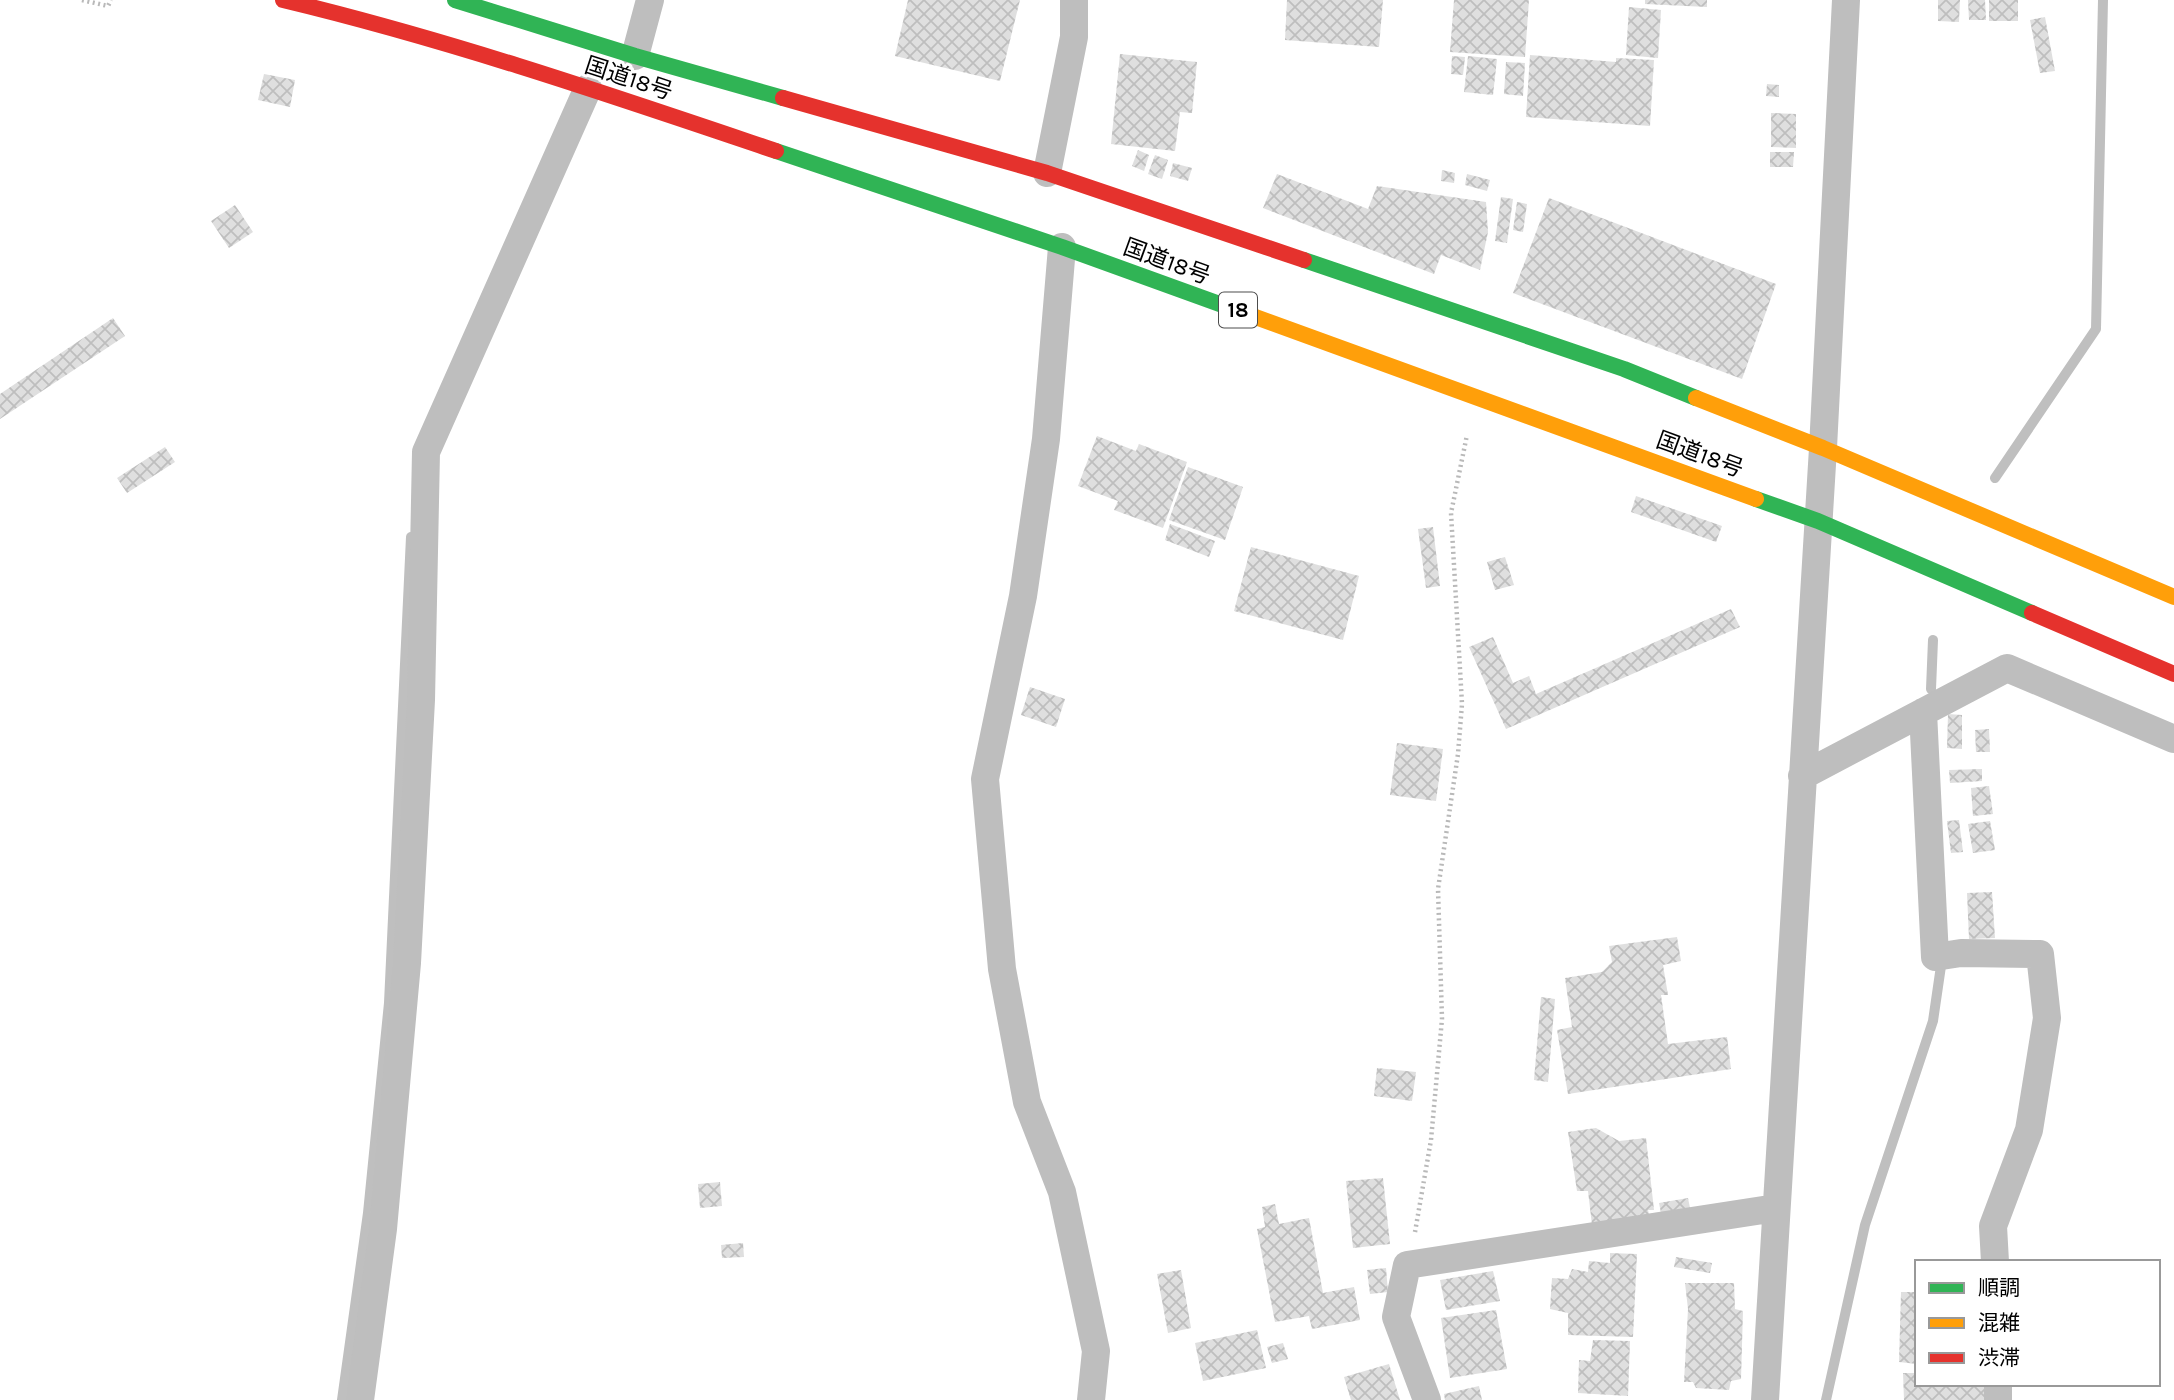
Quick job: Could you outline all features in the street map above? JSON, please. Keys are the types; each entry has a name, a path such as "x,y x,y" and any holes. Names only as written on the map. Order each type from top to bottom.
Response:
{"highway":[{"name":"国道18号","path":"283,0 363,20 588,88 1062,247 1818,521 2174,674"},
{"name":"国道18号","path":"455,0 635,56 1047,173 1624,369 1823,448 2174,597"}],"street":[{"path":"635,56 650,0"},
{"path":"1047,173 1074,37 1074,0"},
{"path":"1765,1400 1823,448 1846,0"},
{"path":"360,1400 383,1229 407,963 421,700 426,452 588,88"},
{"path":"1062,247 1046,439 1033,531 1023,596 985,779 1002,969 1027,1102 1062,1192 1096,1351 1091,1400"},
{"path":"1802,776 2007,667 2174,738"},
{"path":"1923,712 1935,957 1961,953 2040,954 2047,1018 2029,1130 1993,1226 1995,1260"},
{"path":"1427,1400 1396,1317 1406,1265 1776,1208"}],"path":[{"path":"82,0 108,6 111,0"},
{"path":"1406,1265 1419,1215 1432,1140 1442,1019 1438,889 1458,754 1462,704 1451,513 1475,396"}],"building":[{"path":"908,0 1020,0 1000,81 895,56"},
{"path":"1287,0 1383,0 1379,47 1285,40"},
{"path":"1454,0 1529,0 1525,57 1450,52"},
{"path":"1645,0 1707,0 1707,7 1645,4"},
{"path":"1938,0 1960,0 1959,22 1938,21"},
{"path":"1968,0 1985,0 1986,20 1969,20"},
{"path":"1989,0 2018,0 2018,21 1989,21"},
{"path":"1629,7 1661,10 1658,58 1626,55"},
{"path":"2045,17 2055,71 2040,73 2030,20"},
{"path":"1120,54 1197,62 1192,113 1180,112 1175,151 1111,144"},
{"path":"1530,55 1616,62 1616,58 1654,60 1650,126 1526,117"},
{"path":"1452,56 1465,57 1463,75 1451,74"},
{"path":"1468,56 1497,59 1493,95 1464,92"},
{"path":"1506,62 1525,63 1523,96 1504,94"},
{"path":"264,74 295,80 290,107 258,100"},
{"path":"1767,84 1779,85 1779,97 1766,96"},
{"path":"1771,113 1796,114 1796,148 1771,147"},
{"path":"1138,150 1149,155 1144,171 1132,166"},
{"path":"1770,152 1794,152 1793,167 1770,167"},
{"path":"1155,155 1168,160 1162,179 1148,174"},
{"path":"1173,163 1192,168 1188,181 1170,176"},
{"path":"1442,170 1455,173 1454,183 1441,181"},
{"path":"1277,174 1368,209 1377,186 1486,202 1488,232 1480,270 1441,255 1434,274 1263,208"},
{"path":"1467,174 1490,180 1487,191 1465,185"},
{"path":"1501,197 1513,199 1507,243 1495,241"},
{"path":"1549,198 1776,284 1742,379 1513,293"},
{"path":"1517,202 1527,204 1523,232 1513,230"},
{"path":"235,205 253,232 229,248 211,221"},
{"path":"113,318 125,336 0,419 0,394"},
{"path":"1097,436 1136,451 1139,444 1187,462 1163,528 1114,510 1118,501 1078,486"},
{"path":"165,447 175,462 127,493 117,478"},
{"path":"1188,467 1243,487 1225,540 1169,520"},
{"path":"1636,496 1722,526 1716,542 1631,512"},
{"path":"1170,524 1215,541 1209,557 1165,540"},
{"path":"1433,527 1440,586 1426,588 1418,529"},
{"path":"1251,547 1359,576 1343,640 1234,611"},
{"path":"1505,557 1514,585 1495,590 1487,562"},
{"path":"1731,609 1740,627 1506,729 1469,647 1493,637 1513,683 1529,676 1536,694"},
{"path":"1030,687 1065,699 1056,727 1021,715"},
{"path":"1948,714 1962,715 1962,749 1947,748"},
{"path":"1989,729 1990,752 1976,752 1975,730"},
{"path":"1397,743 1443,749 1436,801 1390,795"},
{"path":"1982,769 1982,781 1950,783 1949,770"},
{"path":"1989,786 1993,814 1973,816 1971,788"},
{"path":"1959,820 1963,852 1951,853 1947,821"},
{"path":"1990,821 1995,850 1973,853 1968,824"},
{"path":"1992,892 1995,938 1969,939 1967,893"},
{"path":"1677,937 1681,961 1663,965 1668,995 1661,995 1668,1044 1727,1037 1731,1069 1568,1094 1557,1030 1572,1027 1565,978 1602,972 1612,962 1609,946"},
{"path":"1541,997 1555,999 1548,1082 1534,1080"},
{"path":"1377,1068 1416,1072 1412,1101 1374,1096"},
{"path":"1596,1128 1619,1141 1646,1138 1654,1210 1648,1210 1650,1219 1592,1225 1588,1191 1577,1191 1568,1132"},
{"path":"1383,1178 1390,1244 1353,1248 1346,1181"},
{"path":"720,1182 722,1206 700,1208 698,1184"},
{"path":"1688,1198 1691,1213 1662,1218 1659,1203"},
{"path":"1275,1204 1279,1224 1309,1218 1323,1293 1354,1287 1360,1320 1312,1329 1309,1316 1275,1322 1257,1229 1265,1227 1262,1207"},
{"path":"743,1243 744,1257 722,1258 721,1245"},
{"path":"1610,1253 1637,1254 1633,1337 1568,1335 1568,1313 1550,1309 1552,1278 1568,1279 1572,1269 1588,1272 1589,1261 1610,1263"},
{"path":"1676,1257 1712,1263 1710,1273 1674,1267"},
{"path":"1386,1268 1388,1292 1370,1294 1367,1270"},
{"path":"1181,1270 1191,1328 1168,1333 1157,1274"},
{"path":"1493,1271 1500,1301 1446,1310 1440,1280"},
{"path":"1685,1283 1734,1283 1735,1309 1743,1311 1741,1379 1731,1381 1729,1390 1696,1388 1693,1382 1684,1382 1688,1309"},
{"path":"1901,1292 1915,1292 1915,1364 1899,1362"},
{"path":"1496,1310 1507,1369 1450,1378 1441,1318"},
{"path":"1257,1330 1266,1368 1203,1381 1195,1343"},
{"path":"1593,1340 1630,1341 1628,1396 1578,1393 1579,1360 1590,1361"},
{"path":"1283,1343 1288,1359 1272,1363 1267,1347"},
{"path":"1389,1364 1400,1400 1351,1400 1344,1377"},
{"path":"1903,1373 1915,1373 1915,1386 1986,1386 1987,1400 1904,1400"},
{"path":"1479,1386 1482,1400 1445,1400 1444,1394"}],"waterway":[{"path":"1995,478 2096,329 2103,0"},
{"path":"342,1400 368,1213 389,1003 411,537"},
{"path":"1931,689 1933,640"},
{"path":"1826,1400 1865,1225 1933,1021 1941,966"}],"traffic: fast":[{"path":"455,0 635,56 783,98"},
{"path":"776,151 1062,247 1250,315"},
{"path":"1304,260 1624,369 1696,398"},
{"path":"1756,499 1818,521 2032,613"}],"traffic: slow":[{"path":"1250,315 1756,499"},
{"path":"1696,398 1823,448 2174,597"}],"traffic: jam":[{"path":"283,0 469,51 776,151"},
{"path":"783,98 1047,173 1304,260"},
{"path":"2032,613 2174,674"}]}
